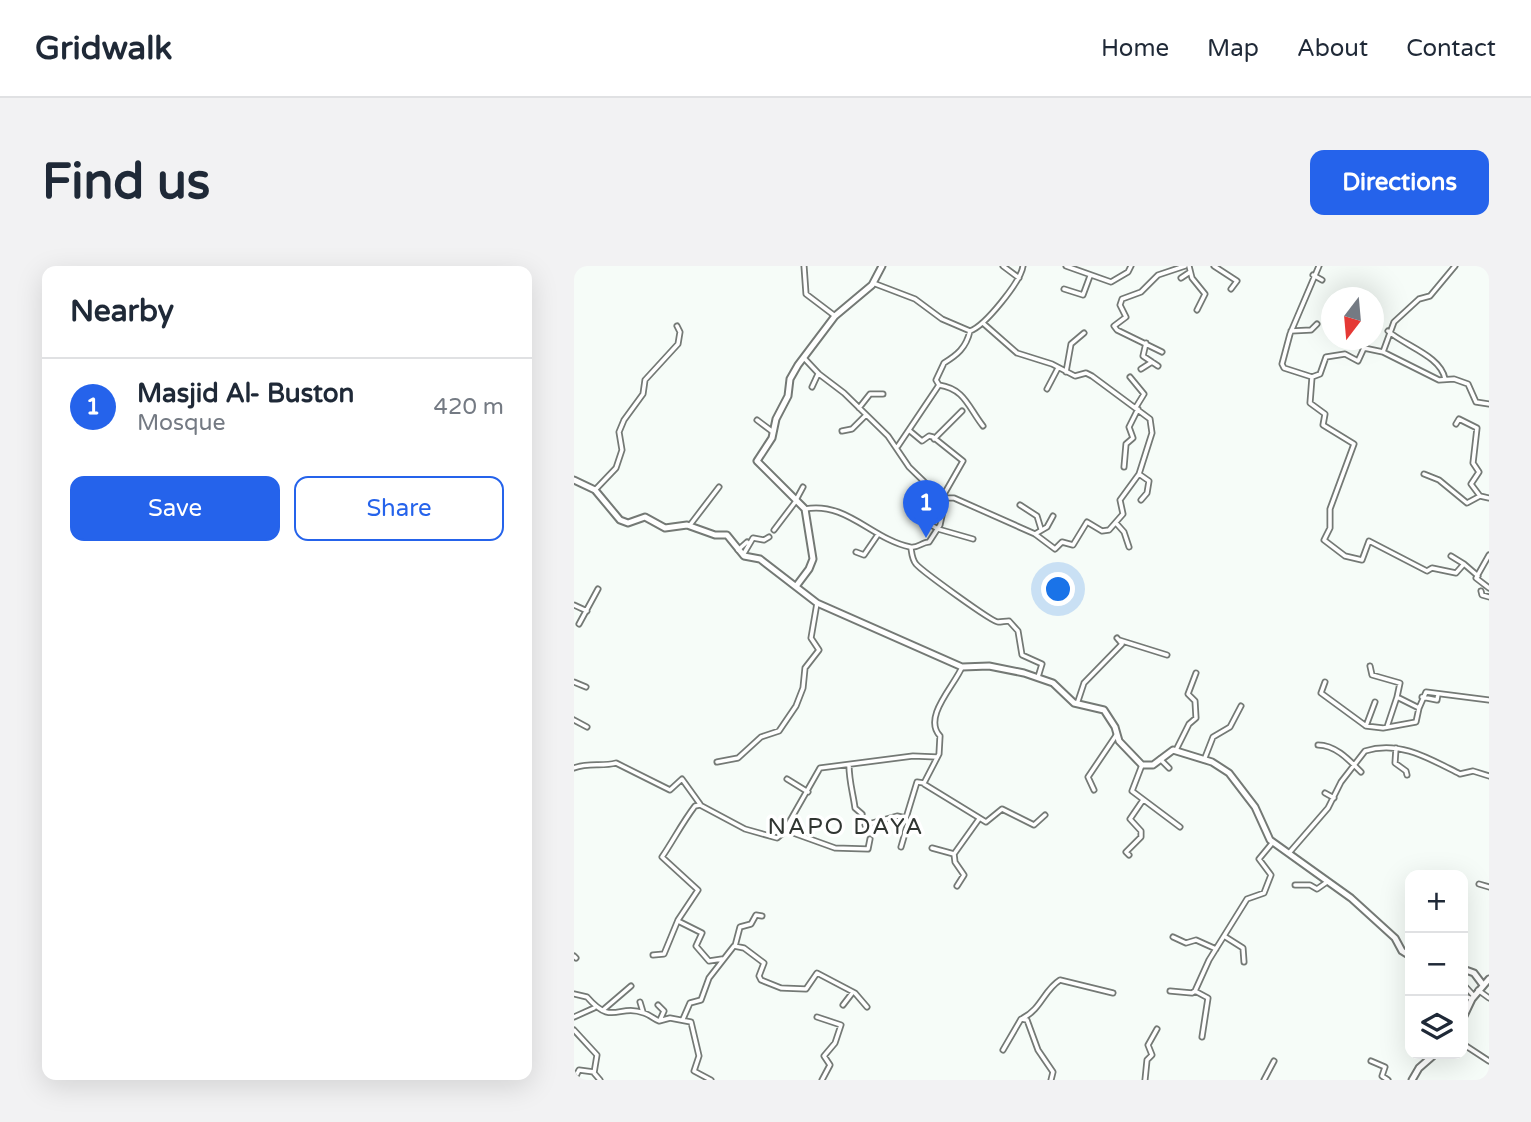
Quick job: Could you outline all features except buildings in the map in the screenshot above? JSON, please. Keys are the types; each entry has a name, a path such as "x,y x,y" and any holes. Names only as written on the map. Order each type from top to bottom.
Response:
{"street":[{"path":"804,266 806,294 835,316"},
{"path":"1003,266 1019,278"},
{"path":"939,385 936,380 943,364 954,359 965,345 970,331 984,324 1019,278 1023,266"},
{"path":"1066,266 1114,282 1131,266"},
{"path":"1162,352 1114,328 1116,322 1126,317 1121,300 1141,292 1158,275 1187,266 1205,294 1197,310"},
{"path":"1214,266 1236,280 1231,289"},
{"path":"1319,266 1291,331 1283,367 1312,377 1320,374 1326,357 1345,354 1358,361 1364,348 1383,352 1439,380 1468,384 1476,402 1489,404"},
{"path":"1383,352 1388,331 1419,299 1430,296 1455,266"},
{"path":"797,585 813,559 805,509 757,463 788,395 791,376 835,316 873,283 881,267"},
{"path":"1181,278 1190,272"},
{"path":"1314,275 1322,280"},
{"path":"1064,289 1083,295 1090,276"},
{"path":"873,283 915,299 942,319 970,331"},
{"path":"804,358 818,374 859,408 898,446 909,467 944,497 954,498 1035,534 1055,549 1062,542 1073,545 1087,522 1102,531 1116,523 1124,513 1120,505 1122,497 1139,474 1152,433 1150,419 1137,408 1122,401 1092,376 1066,373 1015,352 984,324"},
{"path":"1291,331 1311,330 1317,324"},
{"path":"595,490 616,468 622,449 619,432 643,393 646,380 678,344 677,326"},
{"path":"1388,331 1400,342 1433,359 1445,379"},
{"path":"1066,373 1071,344 1077,336 1084,333"},
{"path":"1146,343 1143,355 1158,366"},
{"path":"1141,369 1152,362"},
{"path":"1047,389 1058,368"},
{"path":"811,387 818,374"},
{"path":"1124,467 1126,444 1133,438 1129,427 1144,394 1130,377"},
{"path":"1312,377 1310,405 1325,414 1323,425 1346,437 1354,446 1330,509 1330,528 1325,541 1345,556 1362,560 1366,543 1370,541 1427,571 1432,568 1455,573 1464,564"},
{"path":"939,385 951,387 967,398 971,411 983,426"},
{"path":"898,446 939,385"},
{"path":"859,408 870,394 883,394"},
{"path":"934,439 962,411"},
{"path":"842,431 852,429 866,415"},
{"path":"1456,424 1459,419 1477,428 1473,463 1479,472 1471,484 1480,496 1489,498"},
{"path":"757,420 773,432"},
{"path":"805,509 822,507 847,514 877,536 911,548 929,543 938,528 944,497 963,461 929,436 922,441 910,431"},
{"path":"1139,474 1149,481 1147,493 1141,500"},
{"path":"1424,474 1439,480 1467,503 1480,496"},
{"path":"574,480 595,490 622,521 631,522 642,517 668,528 690,525 715,535 729,536 741,553 760,559 817,603 962,667 989,666 1053,683 1077,704 1104,710 1121,744 1142,765 1150,766 1168,751 1176,750 1205,760 1238,782 1255,807 1272,841 1372,916 1395,938 1405,953"},
{"path":"690,525 719,487"},
{"path":"774,530 803,487"},
{"path":"1020,505 1037,516 1041,529"},
{"path":"1035,534 1047,527 1053,516"},
{"path":"917,517 938,528 973,539"},
{"path":"1116,523 1123,531 1129,547"},
{"path":"856,552 864,555 877,536"},
{"path":"741,553 753,538 764,540 769,537"},
{"path":"741,553 747,542"},
{"path":"911,548 914,561 931,578 946,584 965,603 988,618 999,622 1009,621 1018,631 1022,655 1042,664 1038,678"},
{"path":"1489,555 1478,576 1478,581 1489,588"},
{"path":"1451,556 1478,576"},
{"path":"579,624 598,589"},
{"path":"1481,591 1482,596 1489,597"},
{"path":"717,762 738,758 761,737 779,731 793,713 803,689 805,668 819,650 811,638 817,603"},
{"path":"574,604 587,611"},
{"path":"1077,704 1084,683 1122,644 1118,639 1167,655"},
{"path":"1370,666 1372,675 1400,683 1387,727"},
{"path":"924,783 937,757 940,736 935,729 935,719 943,704 943,695 962,667"},
{"path":"1176,750 1189,724 1196,718 1195,701 1188,693 1196,673"},
{"path":"574,682 586,687"},
{"path":"1325,682 1321,693 1366,726 1387,727 1417,721 1425,692 1489,700"},
{"path":"1396,697 1419,708"},
{"path":"1366,726 1375,702"},
{"path":"1205,760 1213,737 1230,727 1241,706"},
{"path":"574,720 587,727"},
{"path":"1094,790 1088,777 1117,734"},
{"path":"1318,745 1329,746 1342,754 1361,772"},
{"path":"1396,748 1395,763 1406,771 1407,775"},
{"path":"1288,854 1335,798 1341,782 1365,751 1396,748 1433,759 1460,774 1473,771 1489,776"},
{"path":"574,768 587,763 607,766 617,763 670,790 682,779 699,804 745,829 769,838 779,838 820,768 913,756 937,757"},
{"path":"1160,759 1169,768"},
{"path":"849,765 848,781 854,794 855,809 862,814"},
{"path":"1142,765 1132,792 1180,827"},
{"path":"787,779 808,792"},
{"path":"901,847 917,781 947,795 979,819 988,822 1002,809 1034,825 1045,815"},
{"path":"1325,793 1335,798"},
{"path":"1129,855 1126,852 1142,835 1130,818 1143,800"},
{"path":"653,955 664,954 678,920 698,890 662,856 670,847 672,837 699,804"},
{"path":"865,825 897,816 906,818"},
{"path":"957,886 964,875 954,854 979,819"},
{"path":"785,830 806,840 840,849 868,849 870,839"},
{"path":"1170,991 1192,993 1195,990 1216,949 1247,899 1260,896 1267,886 1271,875 1259,859 1272,841"},
{"path":"932,848 954,854"},
{"path":"1295,885 1310,885 1317,889 1328,881"},
{"path":"1479,884 1489,887"},
{"path":"682,1019 690,1003 701,1000 704,987 722,959 735,946 740,928 751,924 756,915 762,916"},
{"path":"678,920 702,933 696,946 708,960 722,959"},
{"path":"1224,936 1243,948 1244,962"},
{"path":"1173,937 1186,943 1196,940 1216,949"},
{"path":"735,946 746,949 764,963 759,976 761,980 781,988 806,989 816,973 853,992 867,1007"},
{"path":"1468,971 1474,973 1477,993"},
{"path":"1468,1009 1489,979"},
{"path":"1003,1050 1023,1018 1037,1010 1049,989 1060,980 1113,993"},
{"path":"603,1010 631,986"},
{"path":"1468,987 1489,998"},
{"path":"1195,990 1208,998 1202,1037"},
{"path":"843,1005 853,992"},
{"path":"1468,994 1477,993"},
{"path":"574,994 588,998 594,1008"},
{"path":"640,1002 643,1013"},
{"path":"658,1005 664,1011 659,1021"},
{"path":"574,1017 594,1008 613,1014 643,1013 659,1021 682,1019 691,1022 695,1027 699,1056 695,1072 711,1080"},
{"path":"817,1017 841,1024 835,1043 824,1056 830,1065 822,1080"},
{"path":"1023,1018 1030,1023 1038,1050 1053,1072 1051,1080"},
{"path":"574,1030 597,1055 594,1072"},
{"path":"1145,1080 1147,1060 1152,1055 1148,1047 1157,1030"},
{"path":"1468,1047 1489,1061"},
{"path":"1412,1080 1419,1068 1429,1059"},
{"path":"1264,1080 1274,1061"},
{"path":"1371,1061 1385,1067 1382,1076 1388,1080"},
{"path":"574,1080 579,1070 594,1072 600,1080"}],"place":[{"name":"Masjid Al- Buston","path":"926,538"}],"district":[{"name":"NAPO DAYA","path":"846,826"}]}
